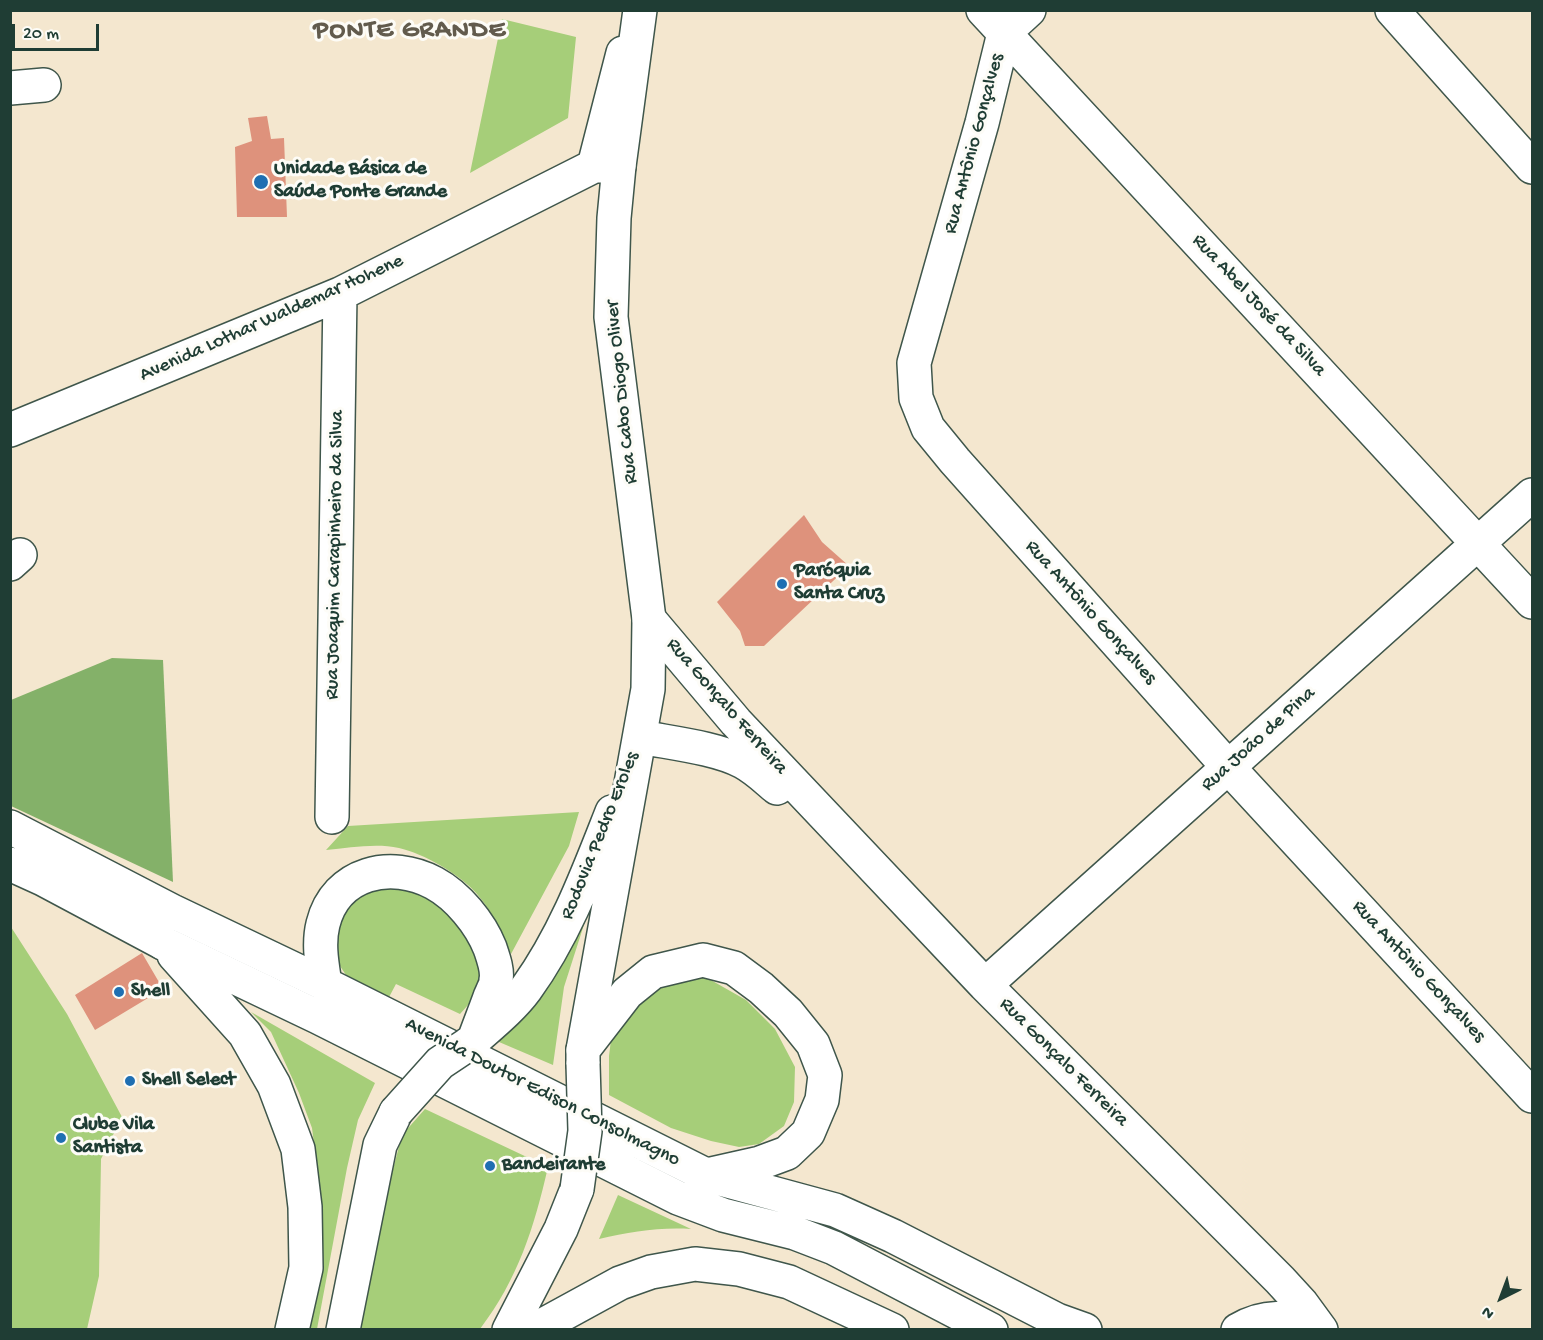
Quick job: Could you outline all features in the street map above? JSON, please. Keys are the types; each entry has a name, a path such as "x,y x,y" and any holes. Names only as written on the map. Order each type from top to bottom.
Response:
{"main road":[{"path":"606,166 634,10"},
{"name":"Rua Cabo Diogo Oliver","path":"640,10 606,166 614,218 611,317 650,619 648,689 641,737"},
{"path":"994,22 1029,10"},
{"path":"1392,10 1533,167"},
{"name":"Rua Abel José da Silva","path":"994,22 1533,602"},
{"name":"Rua Antônio Gonçalves","path":"994,22 982,123 914,363 916,398 928,428 1229,768 1533,1096"},
{"path":"10,88 44,85"},
{"name":"Avenida Lothar Waldemar Hohene","path":"10,430 340,294 606,166"},
{"name":"Rua Joaquim Carapinheiro da Silva","path":"332,817 340,294"},
{"name":"Rua João de Pina","path":"986,985 1533,495"},
{"name":"Rua Gonçalo Ferreira","path":"650,619 736,722 986,985 1302,1304 1321,1329"},
{"name":"Rua Gonçalo Ferreira","path":"641,737 719,753 742,761 762,775 807,815 878,872"},
{"name":"Rodovia Pedro Eroles","path":"344,1329 380,1145 396,1112 440,1063 471,1042 509,1008 526,989 563,928 581,891 641,737"},
{"name":"Rodovia Pedro Eroles","path":"509,1329 561,1229 577,1189 585,1131 583,1057 641,737"},
{"name":"Avenida Doutor Edison Consolmagno","path":"10,827 172,911 325,984 706,1175 835,1210 893,1236 1057,1320 1085,1329"},
{"name":"Avenida Doutor Edison Consolmagno","path":"10,864 44,879 163,943 318,1017 678,1198 723,1215 795,1233 834,1248 991,1329"},
{"path":"325,984 320,949 323,924 331,904 341,890 358,878 380,872 406,873 434,883 458,901 484,933 494,957 496,980 471,1042"},
{"path":"163,943 245,1034 274,1085 298,1149 305,1207 306,1268 292,1329"},
{"path":"583,1057 627,993 653,972 682,964 702,960 734,968 761,988 788,1013 813,1044 825,1075 822,1100 808,1132 787,1153 760,1164 706,1175"},
{"name":"Rua Gonçalo Ferreira","path":"1251,1252 1262,1290 1252,1324"},
{"path":"534,1329 620,1282 651,1272 695,1264 740,1269 789,1282 892,1329"},
{"path":"1252,1324 1289,1319 1315,1329"}],"green space":[{"path":"502,19 576,37 568,118 470,173"},
{"path":"112,658 163,660 173,882 11,806 11,700"},
{"path":"579,812 569,846 511,954 483,901 470,887 441,866 399,848 362,846 326,850 348,826"},
{"path":"606,856 564,987 553,1065 492,1039"},
{"path":"377,885 401,885 429,897 443,907 468,934 481,964 482,978 477,993 460,1014 396,984 388,999 348,978 334,957 340,912 355,895"},
{"name":"Clube Vila Santista","path":"11,927 67,1014 122,1117 101,1159 99,1276 87,1329 11,1329"},
{"path":"702,975 746,1000 775,1029 795,1067 794,1102 784,1126 759,1144 739,1147 671,1128 609,1095 611,1040 637,989"},
{"path":"251,1012 375,1083 358,1120 317,1329 302,1329 320,1212 312,1128 271,1032"},
{"path":"425,1109 548,1167 537,1211 515,1272 480,1329 357,1330 380,1219 402,1135"},
{"path":"618,1195 691,1229 645,1231 599,1239"}],"building":[{"name":"Unidade Básica de Saúde Ponte Grande","path":"267,116 271,139 284,138 287,217 237,217 235,147 252,141 248,118"},
{"name":"Paróquia Santa Cruz","path":"804,515 822,542 849,566 764,646 745,646 740,631 717,602"},
{"name":"Shell","path":"142,953 163,989 95,1030 75,995"}],"place":[{"name":"Unidade Básica de Saúde Ponte Grande","path":"261,182"},
{"name":"Paróquia Santa Cruz","path":"782,584"},
{"name":"Shell","path":"119,992"},
{"name":"Shell Select","path":"130,1081"},
{"name":"Clube Vila Santista","path":"61,1138"},
{"name":"Bandeirante","path":"490,1166"}],"district":[{"name":"PONTE GRANDE","path":"410,32"}]}
